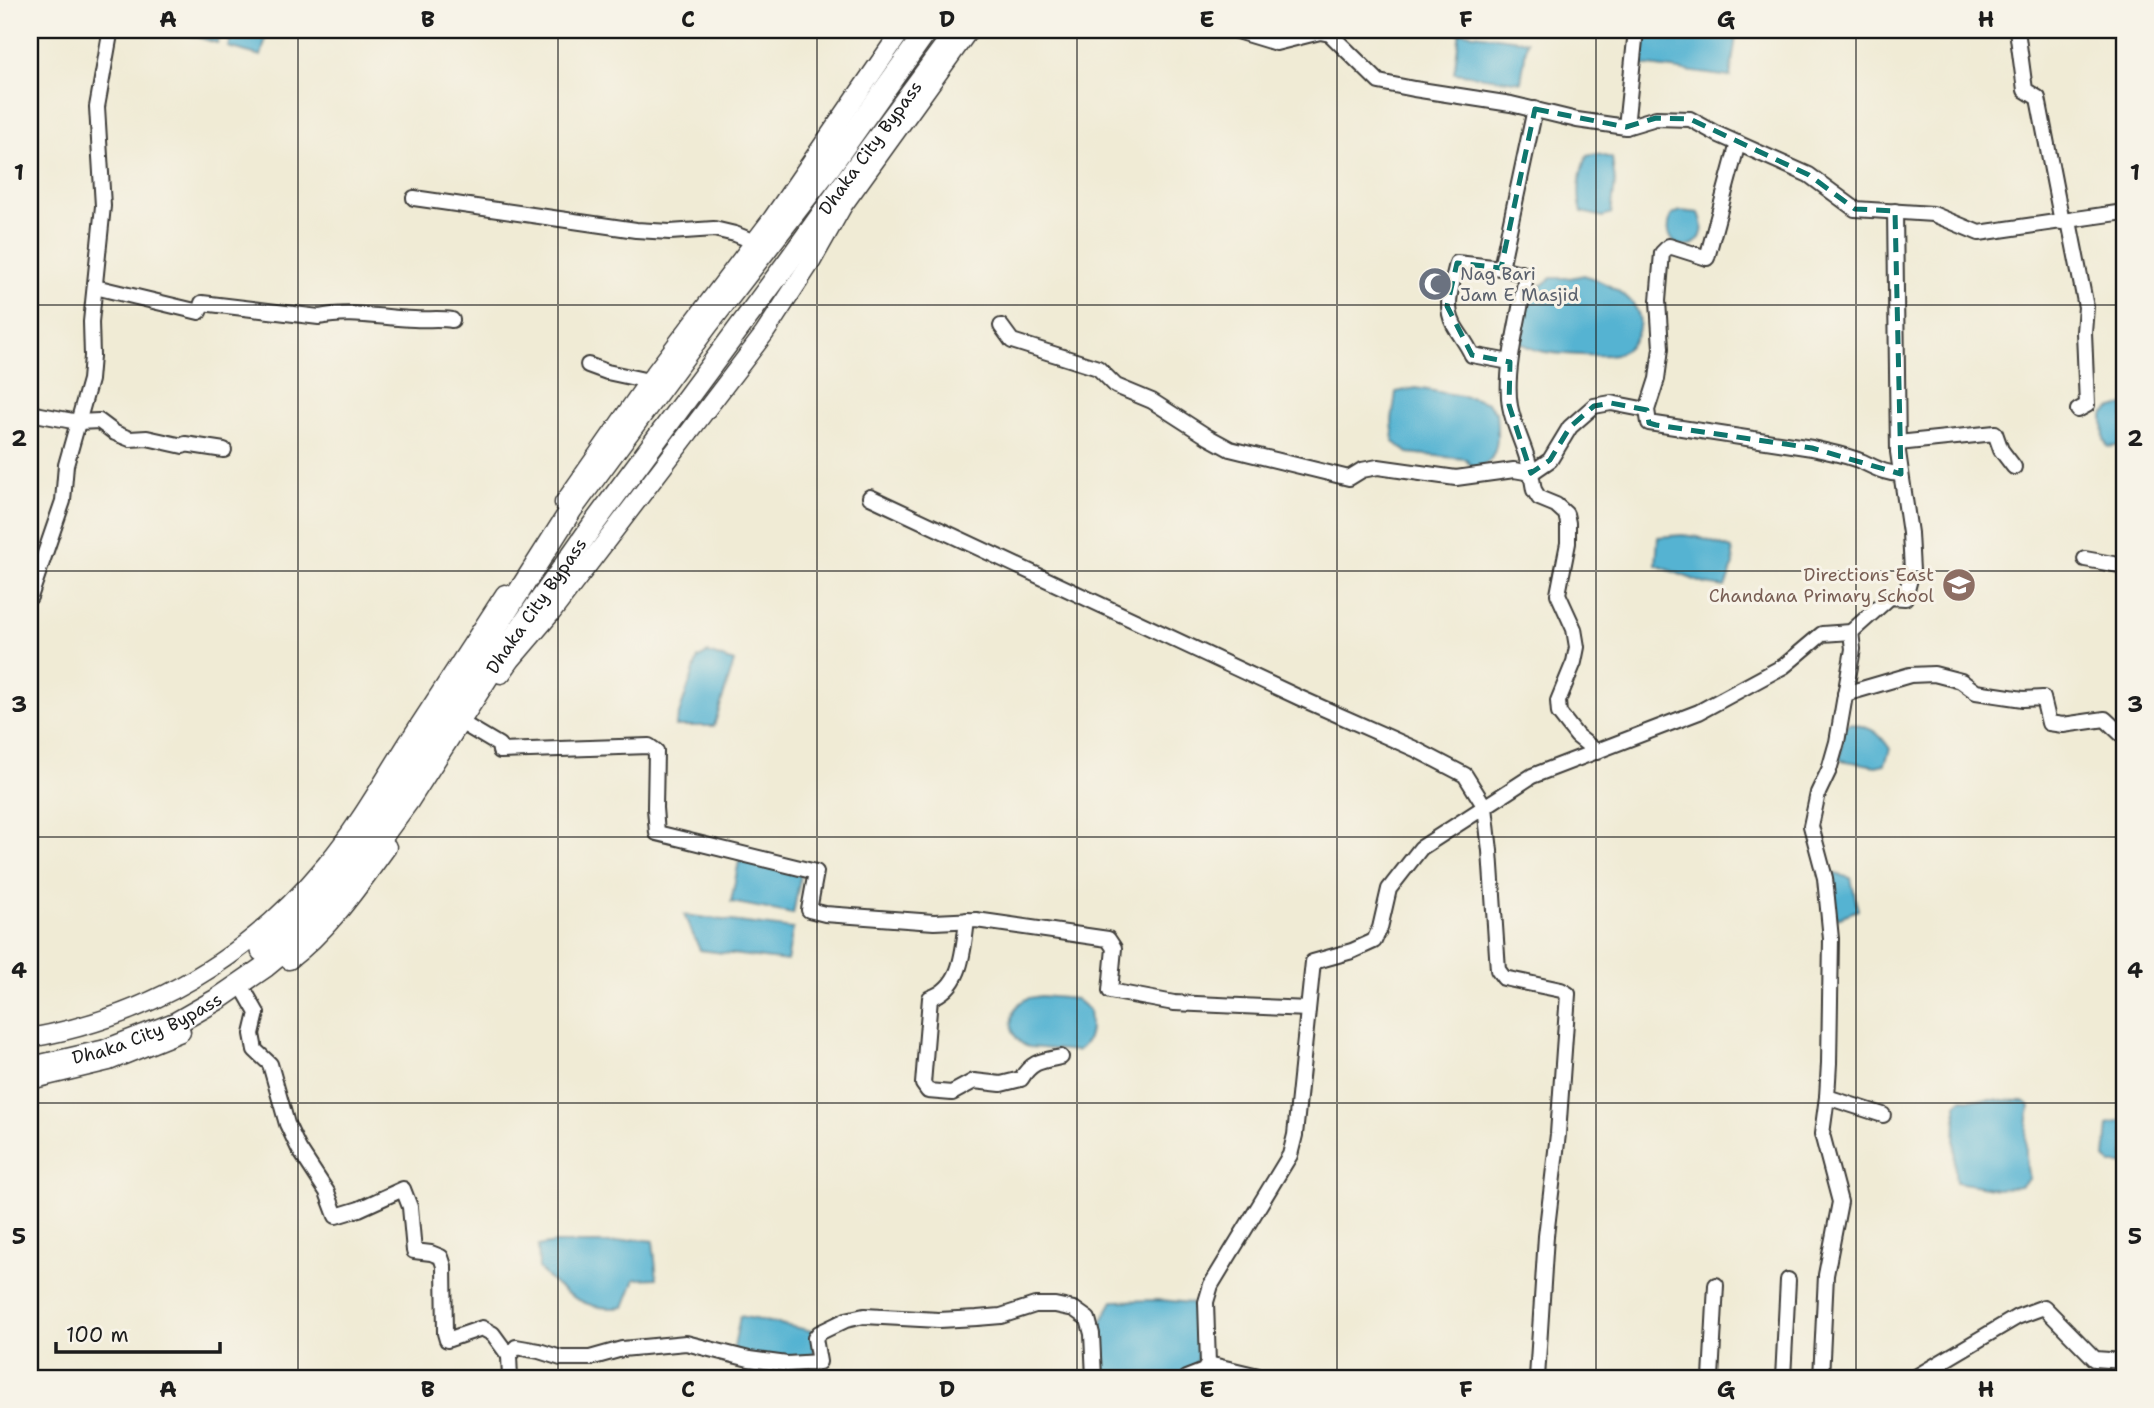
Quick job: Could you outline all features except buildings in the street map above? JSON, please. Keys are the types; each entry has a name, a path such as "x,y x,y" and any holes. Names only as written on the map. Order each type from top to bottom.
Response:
{"highway":[{"name":"Dhaka City Bypass","path":"30,1054 97,1039 172,1010 234,973 282,934 316,900 392,791 571,510 708,324 831,165 927,30"},
{"name":"Dhaka City Bypass","path":"30,1068 104,1051 176,1023 218,999 266,966 294,943 326,909 408,801 494,667 593,525 957,30"}],"main road":[{"path":"30,1038 67,1031 133,1009 200,976 247,943 304,890 328,863 381,786 562,505 649,381 802,177 902,30"},
{"path":"30,1080 109,1061 181,1032 245,992 300,951 334,917 417,805 511,660 560,602 764,334 811,262 842,205 969,30"}],"street":[{"path":"30,597 63,501 66,465 90,380 91,323 103,206 97,107 109,30"},
{"path":"1233,30 1276,43 1320,32 1330,34 1380,82 1626,127 1656,118 1689,119 1809,175 1855,209 1933,214 1979,233 2124,212"},
{"path":"1626,127 1636,30"},
{"path":"2017,30 2025,90 2039,98 2086,307 2084,332 2087,405 2078,410"},
{"path":"1501,268 1535,109"},
{"path":"1738,143 1707,258 1669,246 1662,253 1658,301 1661,348 1657,380 1647,410 1649,423 1812,448 1880,471 1901,474"},
{"path":"414,198 636,230 670,232 714,229 755,242"},
{"path":"1186,1378 1204,1371 1208,1364 1206,1302 1211,1285 1290,1155 1295,1135 1313,962 1352,951 1374,941 1380,928 1389,889 1421,848 1532,776 1699,712 1784,666 1822,634 1851,632 1889,597 1905,598 1912,571 1910,533 1898,443 1895,211"},
{"path":"1510,362 1472,355 1466,340 1453,324 1447,306 1457,263 1501,268 1524,274 1525,282 1510,362 1509,405 1529,460 1534,490 1539,498 1566,514 1568,544 1558,594 1574,629 1577,647 1558,701 1559,713 1577,736 1597,752"},
{"path":"94,287 199,312 202,303 319,317 331,314 366,314 452,320"},
{"path":"1001,326 1012,341 1098,368 1116,386 1153,401 1208,438 1230,449 1349,478 1363,470 1378,467 1456,478 1514,470 1531,473 1550,460 1570,427 1594,407 1611,403 1647,410"},
{"path":"588,365 607,373 649,381"},
{"path":"30,413 78,422 99,421 115,433 130,439 147,438 183,446 185,444 224,450"},
{"path":"1898,443 1995,433 2001,450 2014,467"},
{"path":"870,496 1300,698 1415,749 1465,775 1485,807 1498,970 1504,978 1569,994 1556,1157 1546,1236 1537,1378"},
{"path":"2085,559 2124,566"},
{"path":"1822,1378 1826,1275 1840,1202 1822,1134 1828,1097 1831,939 1825,878 1811,826 1818,793 1829,770 1837,742 1853,649 1851,632"},
{"path":"1844,694 1910,675 1934,674 1961,681 1976,692 2024,699 2043,698 2049,723 2105,719 2124,734"},
{"path":"467,726 499,745 500,751 649,746 656,751 657,833 816,872 809,910 825,914 934,922 967,920 1108,939 1114,948 1110,991 1174,1003 1308,1009"},
{"path":"967,920 963,951 952,985 940,995 929,998 923,1084 929,1091 952,1093 974,1081 1001,1084 1021,1079 1028,1067 1039,1062 1061,1057"},
{"path":"245,992 257,1013 252,1034 256,1050 270,1064 291,1132 327,1192 336,1216 359,1209 403,1189 410,1207 414,1251 441,1257 444,1266 447,1340 482,1328 494,1334 509,1356 510,1378"},
{"path":"1828,1097 1883,1115"},
{"path":"1783,1378 1788,1280"},
{"path":"1711,1378 1716,1285"},
{"path":"509,1356 516,1347 561,1358 590,1358 622,1349 686,1343 749,1360 788,1364 819,1362 815,1338 819,1333 864,1315 939,1320 1001,1316 1035,1305 1055,1305 1074,1309 1088,1319 1092,1334 1094,1378"},
{"path":"1914,1378 2017,1317 2044,1307 2095,1359 2124,1361"},
{"path":"1208,1364 1267,1378"}],"highlighted area":[{"path":"1535,109 1626,127 1656,118 1690,119 1809,175 1855,209 1895,211 1901,474 1812,448 1656,425 1649,423 1647,410 1611,403 1594,406 1570,427 1550,460 1531,473 1509,405 1510,362 1472,355 1447,306 1457,263 1501,268"}],"water":[{"path":"174,30 221,30 217,43"},
{"path":"233,30 268,30 261,56 228,47"},
{"path":"1646,30 1737,30 1730,77 1641,65"},
{"path":"1460,32 1527,41 1521,82 1454,73"},
{"path":"1597,154 1612,158 1615,182 1611,214 1603,217 1582,212 1579,191 1584,162 1587,156"},
{"path":"1680,211 1699,213 1703,227 1701,237 1686,246 1678,245 1669,230 1671,216"},
{"path":"1584,275 1605,283 1633,303 1639,323 1637,335 1630,346 1612,354 1562,354 1540,351 1519,342 1528,296 1551,278"},
{"path":"1416,388 1488,403 1496,412 1497,431 1495,451 1489,461 1474,469 1465,459 1408,453 1394,442 1392,421 1396,392"},
{"path":"2124,405 2124,445 2108,447 2104,440 2103,415 2110,409"},
{"path":"1658,537 1698,537 1732,549 1734,564 1725,587 1705,584 1656,565"},
{"path":"708,653 734,662 714,726 675,726 698,658"},
{"path":"1850,723 1869,729 1882,738 1890,749 1885,764 1876,766 1840,760 1843,728"},
{"path":"739,861 801,873 793,914 731,902"},
{"path":"1828,872 1851,878 1858,910 1837,918 1834,915"},
{"path":"684,915 793,929 787,961 700,950"},
{"path":"1041,996 1076,999 1089,1010 1088,1038 1077,1051 1029,1047 1017,1039 1012,1026 1014,1012 1024,1000"},
{"path":"1962,1099 2023,1101 2030,1106 2026,1142 2029,1179 2020,1186 1997,1189 1956,1182 1956,1104"},
{"path":"2124,1120 2124,1164 2111,1164 2105,1158 2108,1125"},
{"path":"637,1239 653,1241 657,1278 635,1279 624,1307 588,1304 566,1293 539,1269 538,1246 555,1243 611,1243"},
{"path":"1161,1300 1190,1303 1201,1314 1196,1367 1177,1378 1129,1378 1102,1372 1099,1349 1102,1320 1113,1301"},
{"path":"740,1316 813,1331 814,1356 810,1360 733,1352"}],"place":[{"name":"Nag Bari Jam E Masjid","path":"1435,284"},
{"name":"Directions East Chandana Primary School","path":"1959,585"}]}
